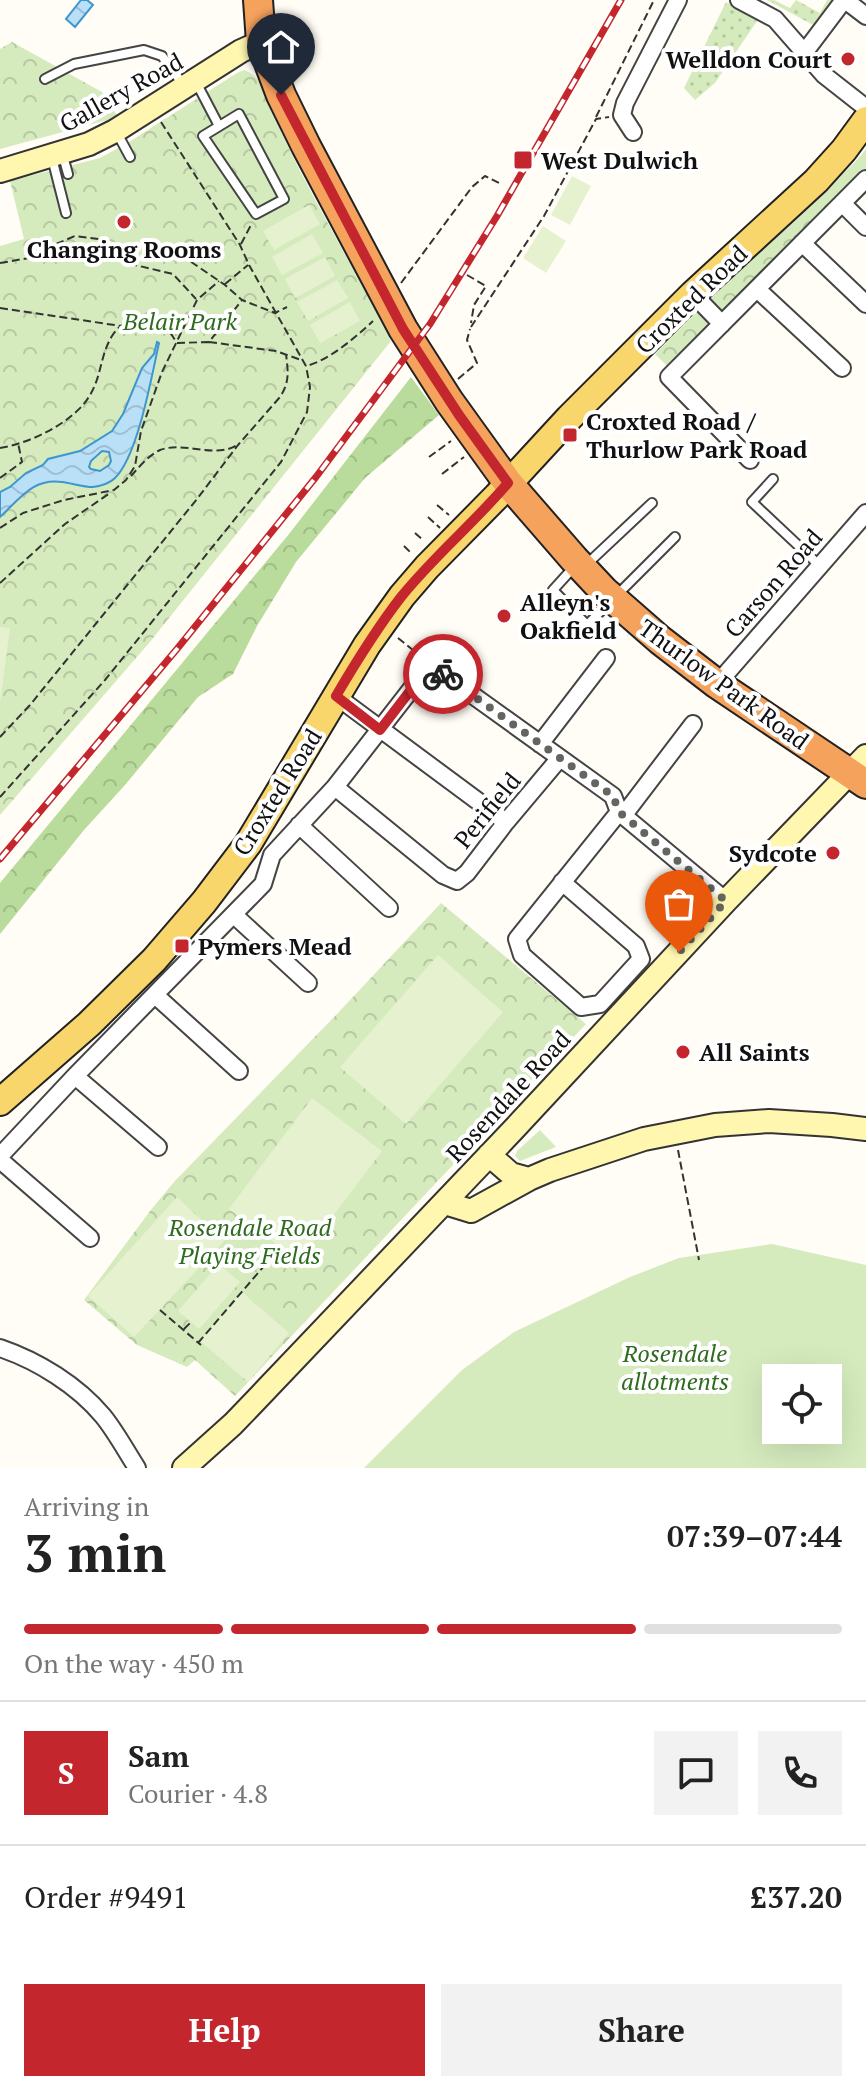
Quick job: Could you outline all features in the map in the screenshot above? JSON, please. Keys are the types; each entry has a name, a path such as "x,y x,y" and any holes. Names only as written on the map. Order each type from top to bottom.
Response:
{"highway":[{"name":"Thurlow Park Road","path":"258,0 261,42 281,95 306,146 394,312 443,391 508,483 580,566 660,640 717,684 861,771"}],"main road":[{"name":"Croxted Road","path":"0,1102 154,960 204,902 248,844 355,663 402,596 427,567 693,294 816,181 866,120"}],"street":[{"path":"633,132 622,115 625,103 678,0"},
{"path":"739,0 775,19 824,75 866,108"},
{"path":"804,53 844,0 866,16"},
{"name":"Gallery Road","path":"0,171 61,162 241,51 261,42"},
{"path":"750,460 669,377 866,179"},
{"path":"842,203 866,227"},
{"path":"802,243 866,304"},
{"path":"757,289 842,368"},
{"path":"693,294 722,324"},
{"name":"Carson Road","path":"717,684 866,513"},
{"path":"540,744 606,658"},
{"path":"90,1238 0,1158 75,1076 263,884 272,855 335,787 423,674 439,671 613,796 621,814 726,901"},
{"path":"336,696 506,822"},
{"path":"562,882 636,946 641,959 600,1004 581,1007 522,955 517,939 562,882 621,814 693,724"},
{"name":"Perifield","path":"335,787 443,875 457,881 467,873 559,759"},
{"name":"Rosendale Road","path":"184,1468 233,1424 445,1203 726,901 861,771"},
{"path":"299,825 389,908"},
{"path":"234,915 308,983"},
{"path":"155,995 239,1071"},
{"path":"75,1076 158,1147"},
{"path":"445,1203 471,1211 529,1179 587,1156 644,1139 715,1125 769,1121 866,1129"},
{"path":"489,1155 511,1174 529,1179"},
{"path":"0,1348 48,1371 78,1391 105,1419 137,1468"}],"lane":[{"path":"45,79 74,64 144,50 162,56 201,93 219,126"},
{"path":"239,114 284,199 256,214 203,136 219,126 239,114"},
{"path":"115,131 130,157"},
{"path":"61,162 66,213"},
{"path":"773,479 752,502 819,565"},
{"path":"580,566 652,503"},
{"path":"612,598 675,537"}],"path":[{"path":"471,327 544,216 654,0"},
{"path":"596,119 622,115"},
{"path":"0,797 105,680 281,462 307,412 310,387 306,366 240,245 158,118"},
{"path":"397,286 472,187 485,176 501,184"},
{"path":"240,245 256,214"},
{"path":"0,263 29,258 75,236 99,239 116,248 131,264 173,274 197,300"},
{"path":"181,255 242,300 275,313 287,307"},
{"path":"225,285 249,265"},
{"path":"443,391 477,363 467,340 474,305 486,286 467,275"},
{"path":"126,480 135,466 141,431 162,372 197,300 219,281"},
{"path":"209,342 242,300"},
{"path":"0,308 122,326"},
{"path":"306,366 315,364 337,349 380,315"},
{"path":"0,448 65,422 84,404 93,391 113,334 122,326 146,316 156,319 176,343"},
{"path":"176,343 209,342 286,354 303,361"},
{"path":"0,737 30,705 280,397 289,376 286,354"},
{"path":"429,457 475,437"},
{"path":"442,474 475,437"},
{"path":"0,478 22,462 18,443"},
{"path":"0,583 65,524 114,490 159,450 178,447 224,451 238,445"},
{"path":"0,528 23,513 44,505 114,490"},
{"path":"382,624 426,660 430,672"},
{"path":"677,1145 699,1260"},
{"path":"160,1310 199,1344 270,1259"},
{"path":"183,1330 191,1322"}],"green space":[{"path":"767,0 790,8 796,0 820,13 827,0 833,0 815,26"},
{"path":"726,2 757,21 715,83 695,100 684,88"},
{"path":"12,42 102,92 118,117 0,149 0,49"},
{"name":"Belair Park","path":"244,70 261,84 303,177 391,341 149,643 0,815 0,246 24,239 10,181 100,158"},
{"path":"866,149 866,172 671,370 655,354"},
{"path":"572,176 591,186 570,225 551,215"},
{"path":"309,205 320,224 274,250 263,231"},
{"path":"543,226 566,241 546,273 523,258"},
{"path":"312,234 323,253 282,275 272,257"},
{"path":"325,257 335,276 295,298 285,279"},
{"path":"337,280 348,298 308,321 297,302"},
{"path":"350,302 360,321 320,343 310,325"},
{"path":"411,377 439,415 365,478 296,562 257,626 233,674 198,697 0,934 0,883 289,534"},
{"path":"0,627 10,628 0,703"},
{"name":"Rosendale Road Playing Fields","path":"441,903 586,1024 235,1396 195,1360 187,1367 137,1345 84,1300 174,1182"},
{"path":"438,955 503,1012 406,1124 340,1067"},
{"path":"312,1098 382,1151 299,1261 229,1209"},
{"path":"540,1130 556,1147 520,1161 515,1156 517,1151"},
{"path":"177,1197 224,1241 134,1337 88,1296"},
{"name":"Rosendale allotments","path":"772,1244 866,1265 866,1468 364,1468 462,1370 514,1332 630,1277 679,1258"},
{"path":"219,1264 240,1282 199,1329 178,1311"},
{"path":"242,1292 289,1333 248,1382 200,1341"}],"water":[{"path":"81,0 93,5 75,27 66,19"},
{"path":"157,342 137,434 131,452 115,478 93,487 62,482 42,483 27,491 0,517 0,492 48,459 80,451 112,431 123,414 142,368 154,354","holes":["102,451 109,452 109,465 100,471 89,467"]}],"railway":[{"path":"0,859 177,649 316,477 430,324 497,216 621,0"}],"way so far":[{"path":"443,674 613,796 619,812 726,901 679,952"}],"place":[{"name":"Welldon Court","path":"848,59"},
{"name":"West Dulwich","path":"523,160"},
{"name":"Changing Rooms","path":"124,222"},
{"name":"Croxted Road / Thurlow Park Road","path":"570,435"},
{"name":"Alleyn's Oakfield","path":"504,616"},
{"name":"Sydcote","path":"833,853"},
{"name":"Pymers Mead","path":"182,946"},
{"name":"All Saints","path":"683,1052"}],"route":[{"path":"281,95 403,329 468,429 508,483 402,596 336,696 380,730 423,674 439,671 443,674"}]}
